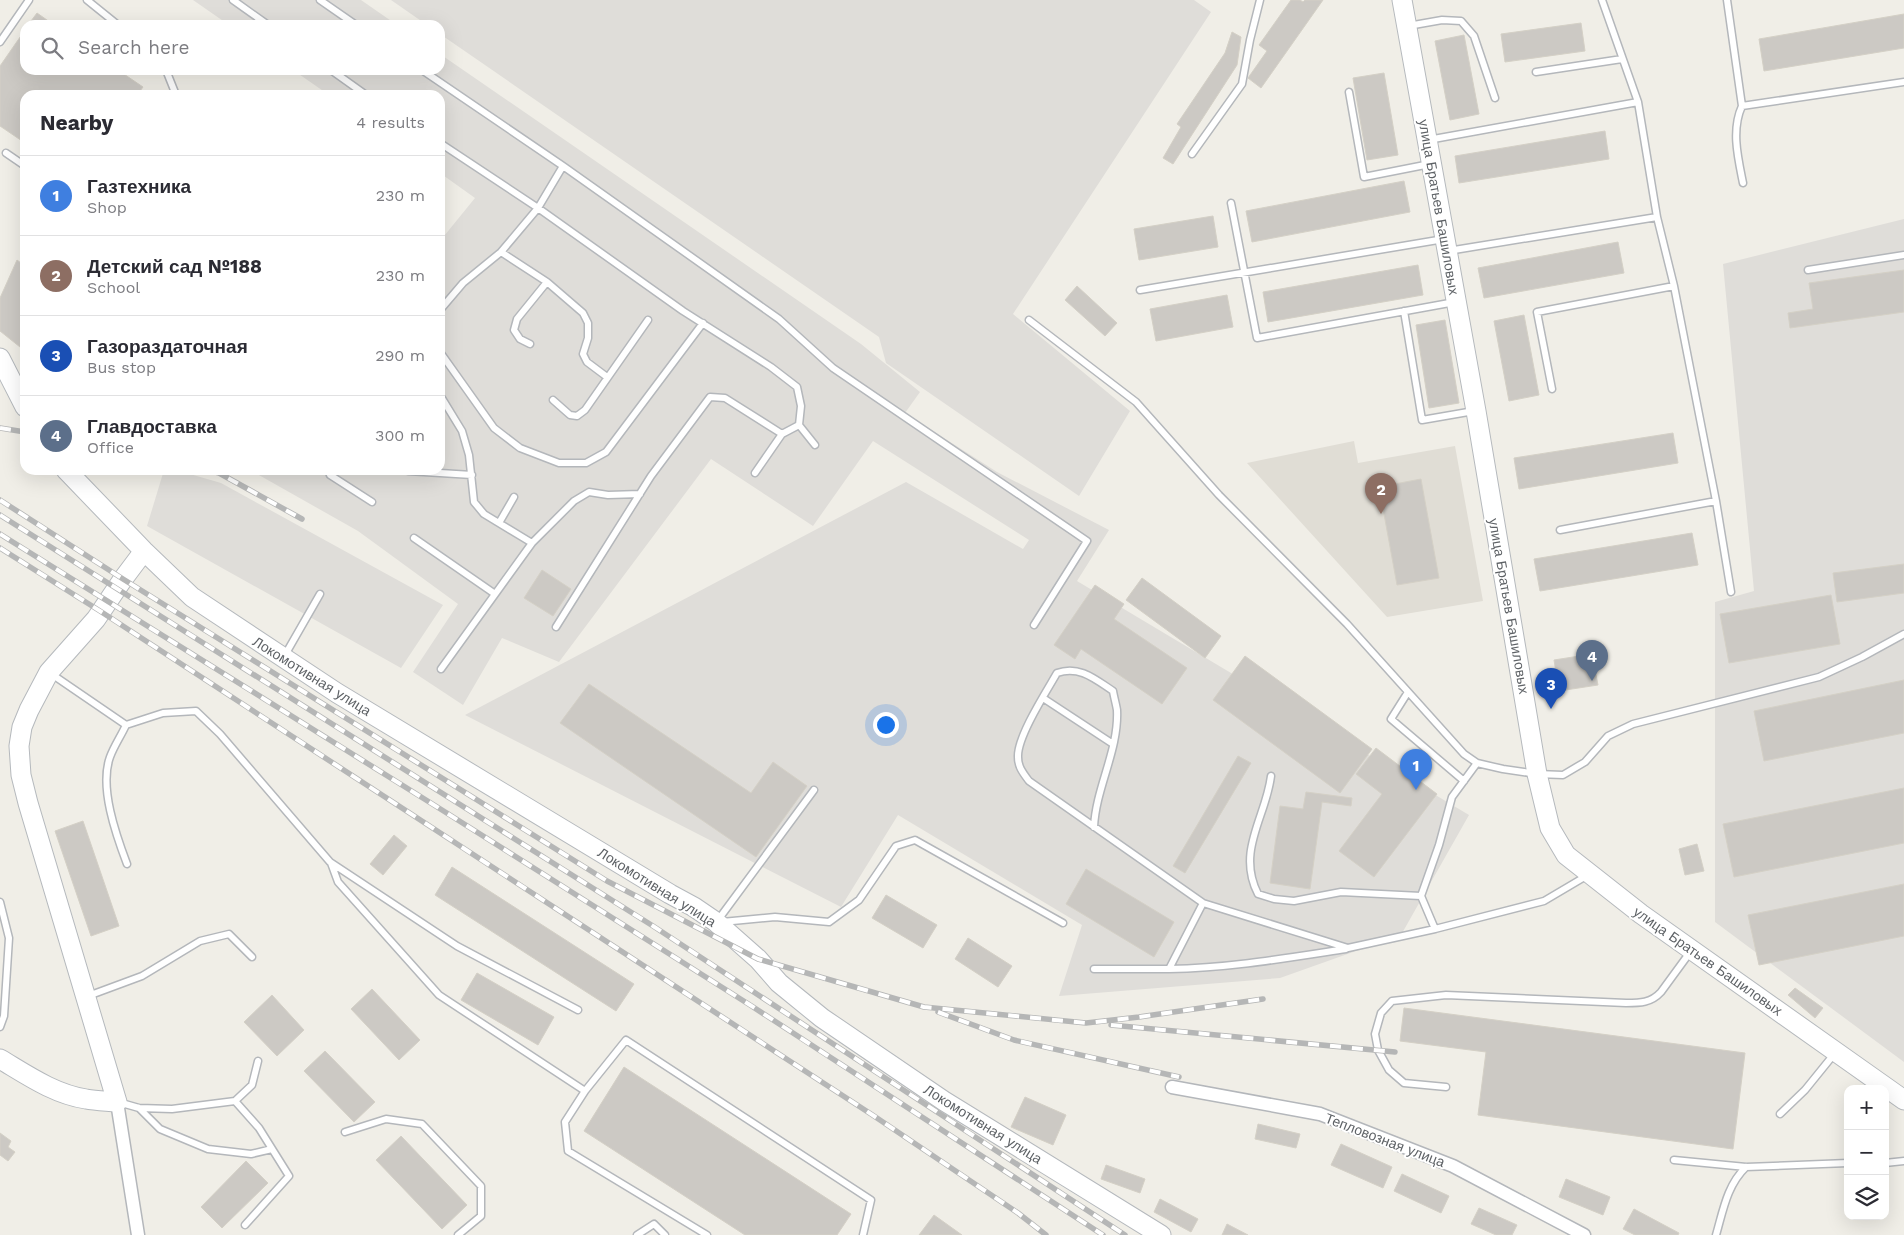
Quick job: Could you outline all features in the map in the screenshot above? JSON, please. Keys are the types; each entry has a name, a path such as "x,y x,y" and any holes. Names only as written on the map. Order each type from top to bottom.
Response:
{"street":[{"name":"улица Братьев Башиловых","path":"1402,0 1476,411 1537,774 1550,828 1566,854 1641,914 1904,1100"},
{"path":"0,358 20,396"},
{"name":"Локомотивная улица","path":"71,475 144,552 192,597 283,658 653,884 694,907 716,922 758,959 779,983 822,1018 944,1101 1161,1235"},
{"path":"138,1235 117,1102 28,803 22,775 19,746 22,727 49,672 96,618 144,552"},
{"path":"0,1059 47,1087 86,1099 117,1102"},
{"name":"Тепловозная улица","path":"1172,1088 1320,1114 1453,1166 1584,1235"}],"lane":[{"path":"0,42 29,0"},
{"path":"87,0 112,20"},
{"path":"233,0 261,20"},
{"path":"320,0 349,20"},
{"path":"1192,154 1242,84 1260,0"},
{"path":"1602,0 1638,102 1657,217 1674,286 1716,501 1731,592"},
{"path":"1727,0 1742,106 1736,118 1737,149 1742,183"},
{"path":"1407,26 1442,20 1461,21 1474,36 1495,98"},
{"path":"1536,72 1622,58"},
{"path":"168,75 174,90"},
{"path":"338,75 359,90"},
{"path":"429,75 563,166 779,318 832,368 1087,541 1034,625"},
{"path":"1742,106 1904,82"},
{"path":"1349,92 1364,177 1431,164"},
{"path":"1427,141 1638,102"},
{"path":"445,146 798,387 801,406 799,425 815,445"},
{"path":"6,153 20,163"},
{"path":"445,304 463,283 501,252 538,208 563,166"},
{"path":"1231,203 1257,338 1456,302"},
{"path":"1140,290 1245,272 1657,217"},
{"path":"501,252 547,282 583,313 588,323 588,338 583,354 587,362 607,377"},
{"path":"1808,270 1904,255"},
{"path":"530,344 520,339 514,330 517,319 547,282"},
{"path":"1552,389 1537,312 1674,286"},
{"path":"1404,311 1422,420 1476,411"},
{"path":"553,400 570,415 577,416 585,410 648,320"},
{"path":"1029,320 1136,402 1219,495 1347,624 1464,754 1477,763 1537,774 1563,775 1585,762 1608,736 1633,724 1819,677 1862,657 1904,634"},
{"path":"445,359 494,428 520,448 560,463 586,463 606,452 703,324"},
{"path":"556,627 652,476 710,398 725,398 782,434"},
{"path":"445,403 462,430 470,455 474,502 484,514 532,542"},
{"path":"755,474 782,434 799,425"},
{"path":"445,473 472,475"},
{"path":"330,475 372,502"},
{"path":"441,669 532,542 574,501 589,492 608,496 640,494"},
{"path":"499,523 514,497"},
{"path":"1560,530 1716,501"},
{"path":"414,538 495,594"},
{"path":"283,658 320,594"},
{"path":"1094,827 1094,814 1114,744 1117,710 1112,691 1084,673 1067,669 1057,673 1020,741 1018,756 1020,769 1029,781 1094,827 1203,903 1348,948"},
{"path":"49,672 126,725"},
{"path":"1408,692 1391,719 1464,781"},
{"path":"1043,698 1114,744"},
{"path":"126,864 113,826 107,788 110,759 126,725 163,713 196,711 220,734 330,862 456,946 578,1010"},
{"path":"1435,929 1421,896 1439,845 1452,797 1477,763"},
{"path":"1271,776 1270,786 1255,832 1250,865 1252,881 1258,894 1274,899 1294,901 1341,892 1421,896"},
{"path":"716,922 814,790"},
{"path":"716,922 775,917 829,922 859,900 896,846 915,840 1063,923"},
{"path":"330,862 338,882 439,995 585,1091"},
{"path":"1094,969 1209,968 1258,963 1348,948 1435,929 1544,901 1590,874"},
{"path":"0,902 9,938 4,1016 0,1027"},
{"path":"1169,969 1203,903"},
{"path":"86,997 142,976 200,941 229,934 252,957"},
{"path":"1446,1087 1404,1083 1389,1070 1378,1050 1375,1034 1381,1013 1392,1002 1446,995 1626,1004 1645,1003 1656,998 1692,950"},
{"path":"0,970 7,974"},
{"path":"707,1235 568,1151 565,1122 585,1091 626,1040 871,1200 863,1235"},
{"path":"1780,1114 1805,1090 1836,1052"},
{"path":"117,1102 139,1108 172,1109 235,1101 252,1085 258,1061"},
{"path":"235,1101 258,1128 289,1176 245,1225"},
{"path":"139,1108 160,1129 208,1148 251,1154 272,1149"},
{"path":"345,1132 386,1119 422,1124 481,1186 481,1216 458,1235"},
{"path":"1674,1160 1746,1166 1844,1163"},
{"path":"1889,1163 1904,1161"},
{"path":"1716,1235 1728,1190 1738,1174 1746,1166"},
{"path":"637,1235 654,1224 665,1235"}],"shaded area":[{"path":"193,0 361,0 390,20 222,20"},
{"path":"391,0 1194,0 1211,12 1013,314 1130,411 1079,496 886,363 879,337 445,37 445,20 420,20"},
{"path":"445,57 861,344 920,392 905,413 997,472 1109,530 1077,581 1469,815 1401,935 1280,978 1059,996 1082,925 898,815 841,907 465,715 906,482 1023,549 1029,540 873,441 813,526 711,459 559,662 502,638 463,705 413,672 458,604 358,531 259,475 445,475 445,235 475,198 445,177 445,90 322,90 300,75 445,75"},
{"path":"1904,219 1904,1062 1715,922 1715,602 1754,591 1723,264"},
{"path":"1354,441 1358,463 1455,446 1483,601 1387,617 1247,463"},
{"path":"162,475 193,475 221,483 443,605 401,668 147,526"}],"building":[{"path":"1291,0 1303,2 1305,0 1323,0 1261,88 1248,78 1267,51 1259,45"},
{"path":"37,13 47,20 32,20"},
{"path":"1904,14 1904,48 1764,71 1759,39"},
{"path":"1581,23 1585,51 1505,62 1501,34"},
{"path":"1232,32 1241,37 1237,65 1173,164 1163,158 1181,127 1177,124 1225,53"},
{"path":"1464,35 1479,114 1450,120 1435,41"},
{"path":"20,37 20,75 125,75 143,87 141,90 20,90 20,140 0,126 0,66"},
{"path":"1384,73 1398,155 1367,160 1353,78"},
{"path":"1605,131 1609,159 1459,183 1455,156"},
{"path":"1404,181 1410,212 1252,242 1246,211"},
{"path":"1213,216 1218,247 1139,260 1134,229"},
{"path":"1618,242 1624,273 1484,298 1478,268"},
{"path":"17,260 20,262 20,347 0,331 0,298"},
{"path":"1418,265 1423,295 1268,322 1263,292"},
{"path":"1904,270 1904,312 1790,328 1788,313 1813,309 1809,283"},
{"path":"1077,286 1117,323 1105,336 1065,300"},
{"path":"1227,295 1233,327 1156,341 1150,309"},
{"path":"1524,315 1539,395 1509,401 1494,321"},
{"path":"1445,320 1459,403 1429,408 1416,325"},
{"path":"1673,433 1678,463 1519,489 1514,458"},
{"path":"1421,479 1439,578 1397,585 1379,487"},
{"path":"1692,533 1698,565 1540,591 1534,559"},
{"path":"1904,564 1904,593 1837,602 1833,573"},
{"path":"542,570 571,589 553,616 524,598"},
{"path":"1142,578 1221,636 1205,658 1126,600"},
{"path":"1095,585 1124,604 1114,619 1187,668 1162,704 1081,649 1075,659 1054,645"},
{"path":"1831,595 1840,644 1729,663 1720,614"},
{"path":"1592,654 1598,685 1559,691 1554,660"},
{"path":"1245,656 1372,749 1340,793 1213,700"},
{"path":"1904,680 1904,733 1764,761 1754,711"},
{"path":"589,684 751,793 773,762 807,786 756,857 560,723"},
{"path":"1376,748 1437,794 1374,877 1339,851 1382,794 1356,774"},
{"path":"1238,756 1251,763 1185,873 1173,866"},
{"path":"1904,788 1904,843 1734,877 1723,824"},
{"path":"1306,792 1352,798 1351,806 1322,802 1310,889 1270,883 1280,806 1303,809"},
{"path":"83,821 119,926 91,936 55,831"},
{"path":"394,835 407,846 383,875 370,864"},
{"path":"1697,844 1704,871 1685,875 1679,849"},
{"path":"452,867 634,984 616,1011 435,895"},
{"path":"1086,869 1174,922 1154,957 1066,904"},
{"path":"1904,884 1904,936 1759,965 1748,915"},
{"path":"886,895 937,925 923,948 872,918"},
{"path":"968,938 1012,966 998,987 955,959"},
{"path":"477,973 554,1017 538,1045 461,1000"},
{"path":"1795,988 1823,1008 1815,1018 1788,995"},
{"path":"372,989 420,1040 399,1060 351,1009"},
{"path":"272,995 304,1030 277,1056 244,1022"},
{"path":"1404,1008 1745,1053 1733,1149 1478,1115 1486,1052 1400,1041"},
{"path":"325,1051 375,1102 354,1122 304,1071"},
{"path":"624,1067 851,1214 837,1235 745,1235 584,1131"},
{"path":"1025,1097 1066,1115 1053,1145 1011,1127"},
{"path":"1258,1124 1300,1134 1296,1148 1255,1139"},
{"path":"0,1133 11,1141 8,1147 15,1152 8,1161 0,1155"},
{"path":"401,1136 467,1205 442,1229 376,1160"},
{"path":"1341,1144 1392,1167 1383,1188 1331,1165"},
{"path":"246,1161 268,1183 222,1228 201,1207"},
{"path":"1106,1165 1145,1179 1140,1193 1101,1179"},
{"path":"1402,1174 1449,1196 1441,1213 1394,1191"},
{"path":"1566,1179 1610,1197 1603,1215 1559,1197"},
{"path":"1160,1199 1198,1219 1191,1232 1154,1212"},
{"path":"1479,1208 1517,1225 1512,1235 1496,1235 1471,1224"},
{"path":"1634,1209 1679,1233 1678,1235 1635,1235 1623,1229"},
{"path":"934,1215 962,1235 919,1235"},
{"path":"1227,1224 1248,1235 1222,1235"}],"railway":[{"path":"0,428 20,431"},
{"path":"223,475 302,519"},
{"path":"0,500 123,579 607,881 758,959 924,1007 1086,1023 1263,999"},
{"path":"0,515 653,926 1125,1235"},
{"path":"0,534 750,1005 1103,1235"},
{"path":"0,548 100,611 874,1116 1018,1213 1046,1235"},
{"path":"938,1012 1014,1040 1179,1077"},
{"path":"1111,1025 1395,1052"}],"place":[{"name":"Детский сад №188","path":"1381,514"},
{"name":"Главдоставка","path":"1592,681"},
{"name":"Газораздаточная","path":"1551,709"},
{"name":"Газтехника","path":"1416,790"}]}
